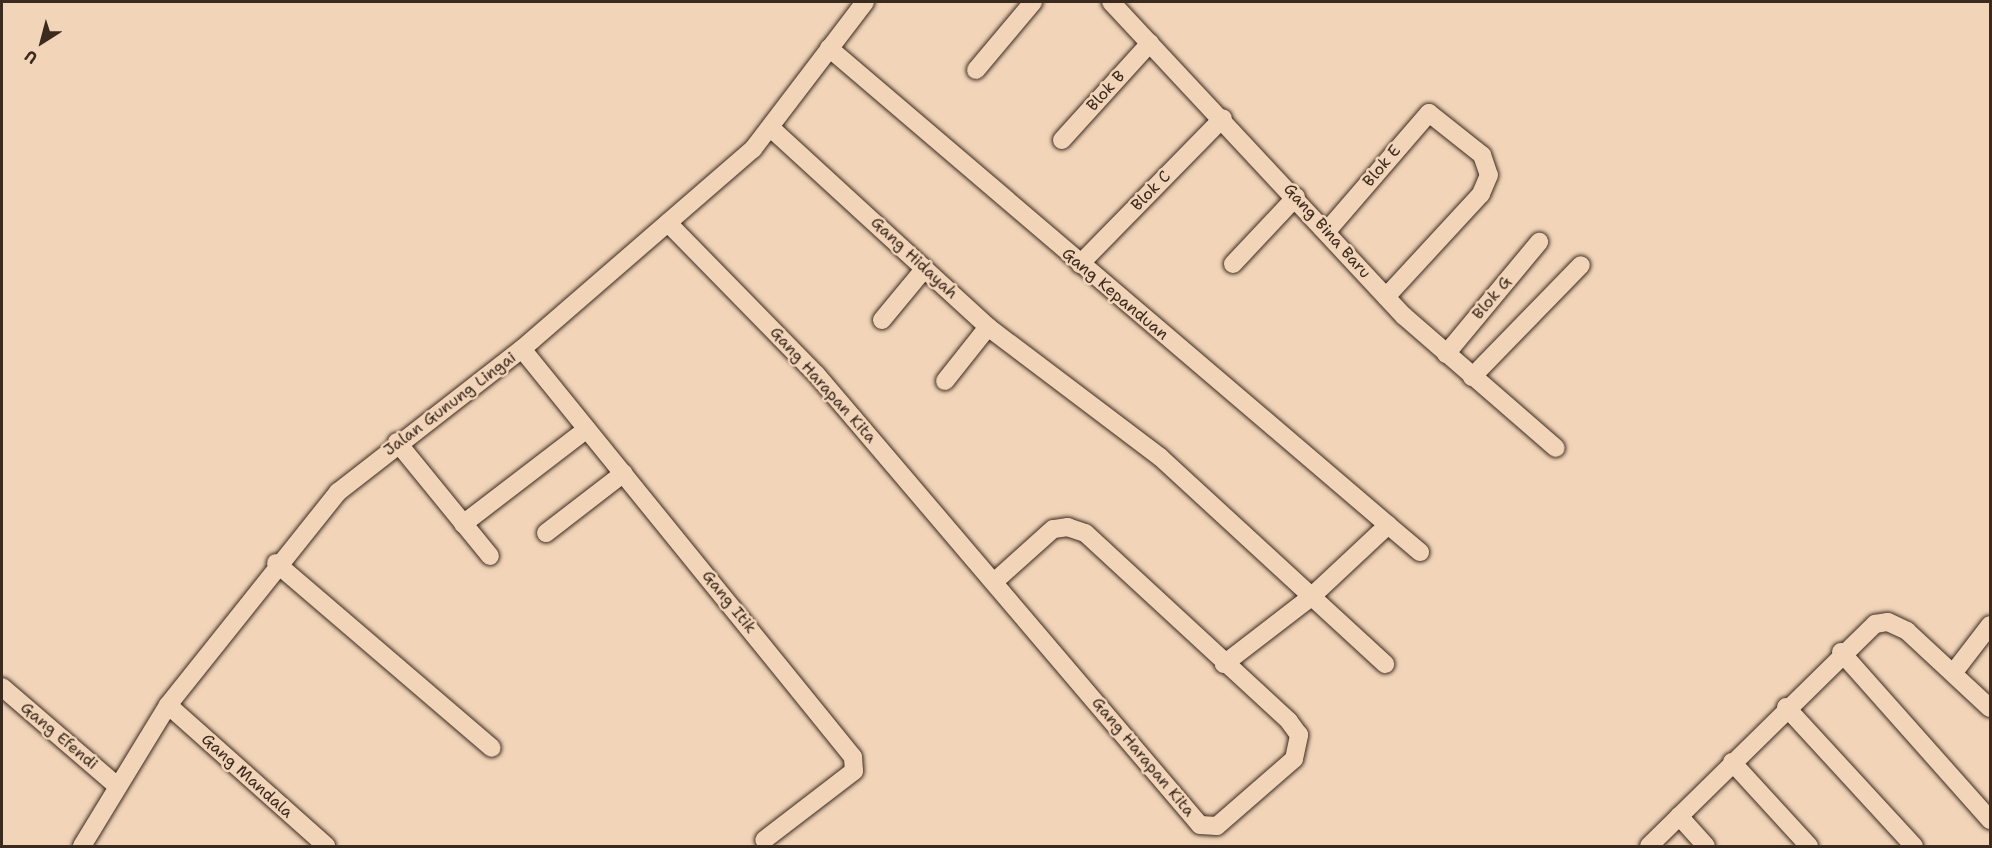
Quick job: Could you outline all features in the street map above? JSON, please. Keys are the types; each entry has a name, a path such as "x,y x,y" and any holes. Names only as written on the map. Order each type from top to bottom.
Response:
{"street":[{"name":"Jalan Gunung Lingai","path":"82,846 116,785 168,705 276,563 338,492 397,442 522,349 668,223 772,129 829,48 865,2"},
{"path":"976,70 1033,2"},
{"name":"Gang Bina Baru","path":"1112,2 1223,118 1386,297 1446,354 1556,448"},
{"name":"Blok B","path":"1062,140 1149,43"},
{"name":"Gang Kepanduan","path":"829,48 1420,552"},
{"name":"Blok E","path":"1327,231 1423,117 1429,113 1442,118 1488,164 1486,185 1386,297"},
{"name":"Blok C","path":"1080,264 1223,118"},
{"name":"Gang Hidayah","path":"772,129 988,327 1160,457 1385,664"},
{"path":"1233,264 1296,197"},
{"name":"Gang Harapan Kita","path":"668,223 816,374 1209,829 1294,759 1301,746 1289,721 1224,664 1085,533 1068,526 1053,529 995,581"},
{"name":"Blok G","path":"1446,354 1539,242"},
{"path":"1472,377 1581,265"},
{"path":"882,320 925,268"},
{"path":"945,381 988,327"},
{"name":"Gang Itik","path":"522,349 853,757 854,771 764,840"},
{"path":"463,524 587,429"},
{"path":"397,442 490,556"},
{"path":"546,533 624,473"},
{"path":"1224,664 1311,597 1376,540 1388,525"},
{"path":"276,563 492,748"},
{"path":"1649,846 1841,652 1875,624 1888,622 1907,631 1954,672 1990,708"},
{"path":"1954,672 1990,625"},
{"path":"1841,652 1990,820"},
{"name":"Gang Efendi","path":"2,687 116,785"},
{"name":"Gang Mandala","path":"168,705 326,846"},
{"path":"1786,707 1914,846"},
{"path":"1732,762 1809,846"},
{"path":"1679,816 1706,846"}]}
